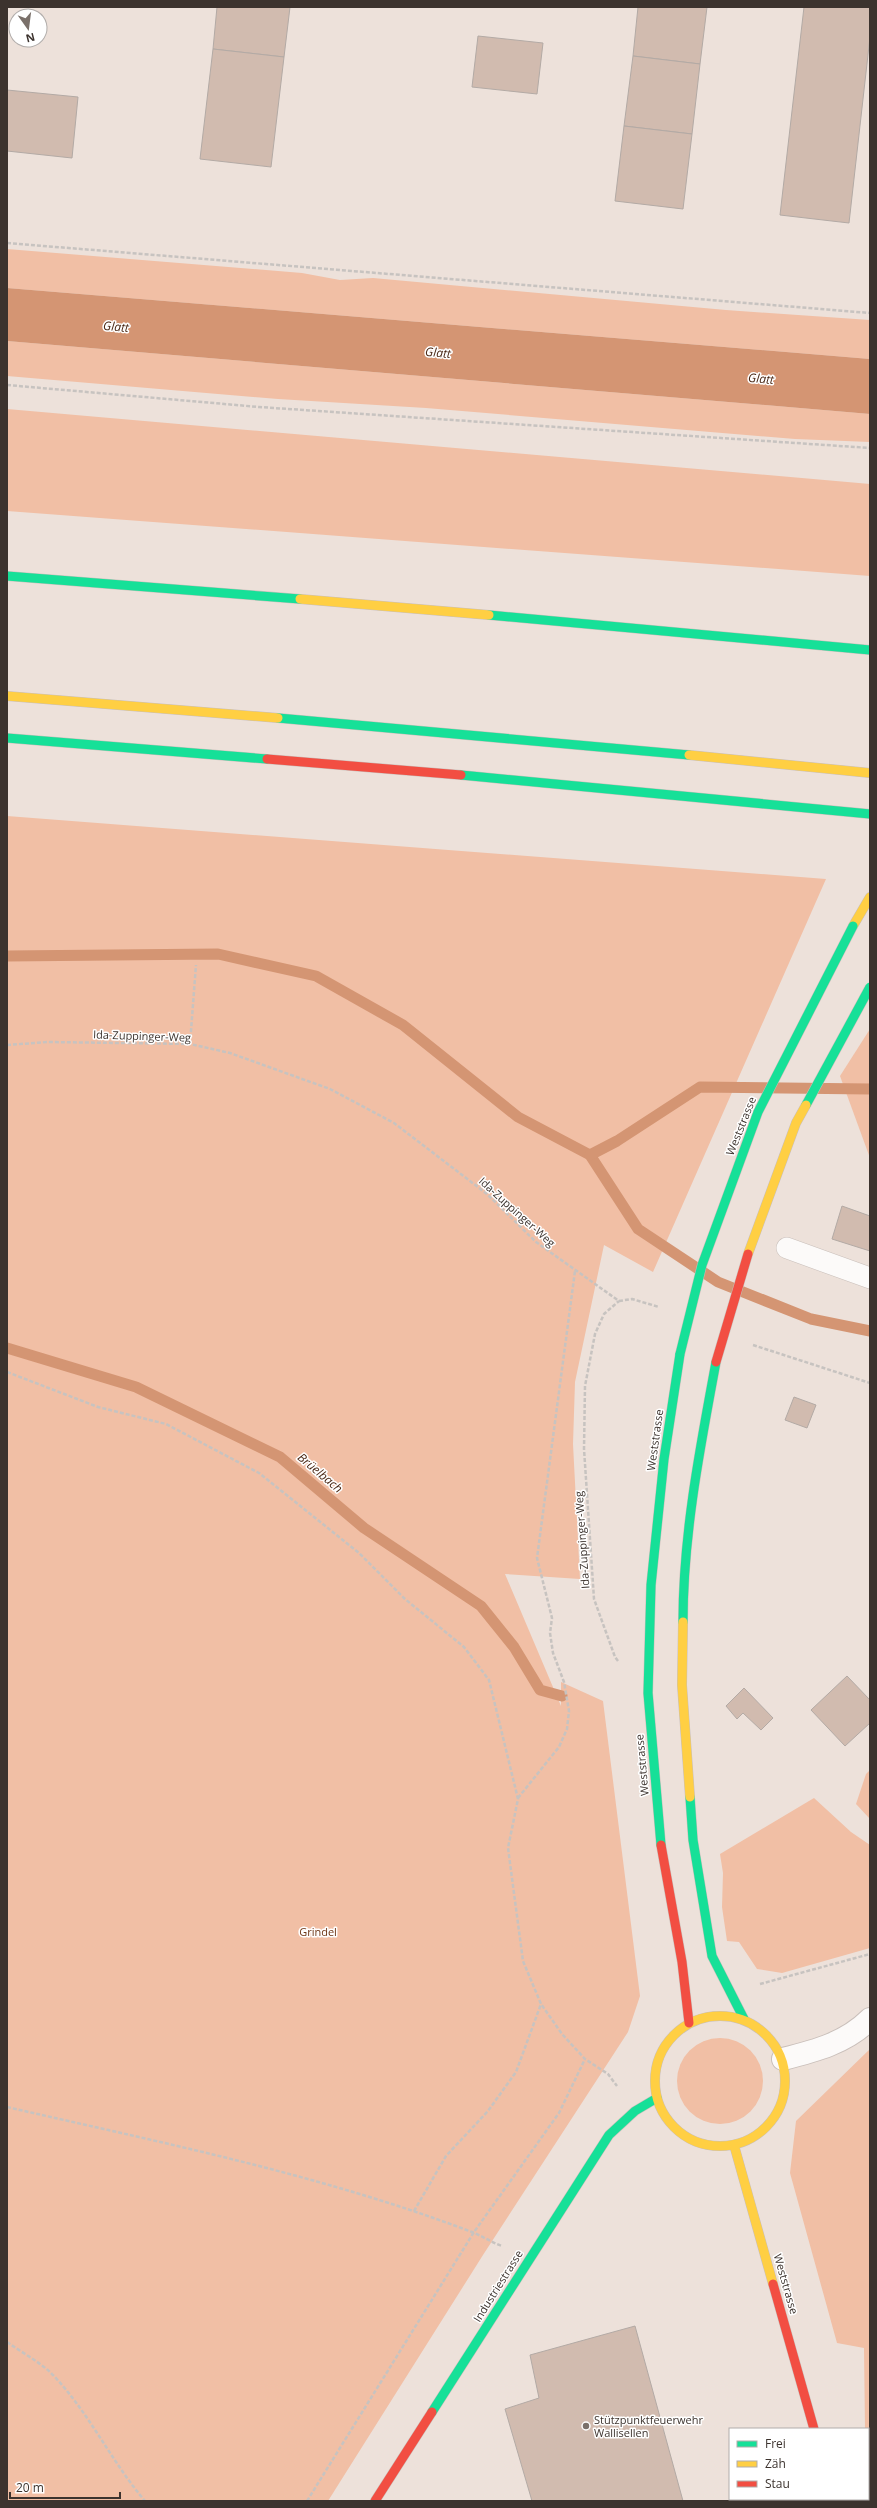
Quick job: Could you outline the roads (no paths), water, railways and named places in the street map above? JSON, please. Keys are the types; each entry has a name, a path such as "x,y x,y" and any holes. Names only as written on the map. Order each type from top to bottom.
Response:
{"main road":[{"path":"7,576 457,612 870,651"},
{"path":"7,696 477,735 870,773"},
{"path":"7,738 470,776 870,814"},
{"name":"Weststrasse","path":"689,2023 682,1962 662,1851 648,1693 651,1585 664,1459 680,1354 702,1265 758,1112 870,897"},
{"path":"744,2019 712,1956 693,1840 682,1685 683,1583 698,1458 716,1362 740,1275 796,1123 870,987"},
{"path":"726,2015 744,2019 761,2028 774,2042 783,2059 786,2081 782,2103 772,2122 755,2136 734,2145 714,2146 694,2141 676,2129 663,2114 657,2098 655,2070 661,2051 673,2035 689,2023 707,2016 726,2015"},
{"name":"Industriestrasse","path":"375,2501 609,2135 635,2111 657,2098"},
{"name":"Weststrasse","path":"734,2145 814,2428"}],"street":[{"path":"783,2059 829,2047 860,2029 870,2019"}],"lane":[{"path":"787,1248 870,1278"}],"water":[{"name":"Glatt","path":"7,288 870,359 870,414 7,341"}],"waterway":[{"path":"7,956 218,954 316,976 403,1025 518,1117 590,1155 638,1229 718,1282 811,1319 870,1331"},
{"path":"590,1155 617,1141 700,1087 870,1089"},
{"name":"Brüelbach","path":"7,1348 136,1387 280,1457 364,1528 481,1606 514,1647 540,1690 562,1696"}],"place":[{"name":"Stützpunktfeuerwehr Wallisellen","path":"586,2426"}],"park label":[{"name":"Grindel","path":"318,1932"}]}
